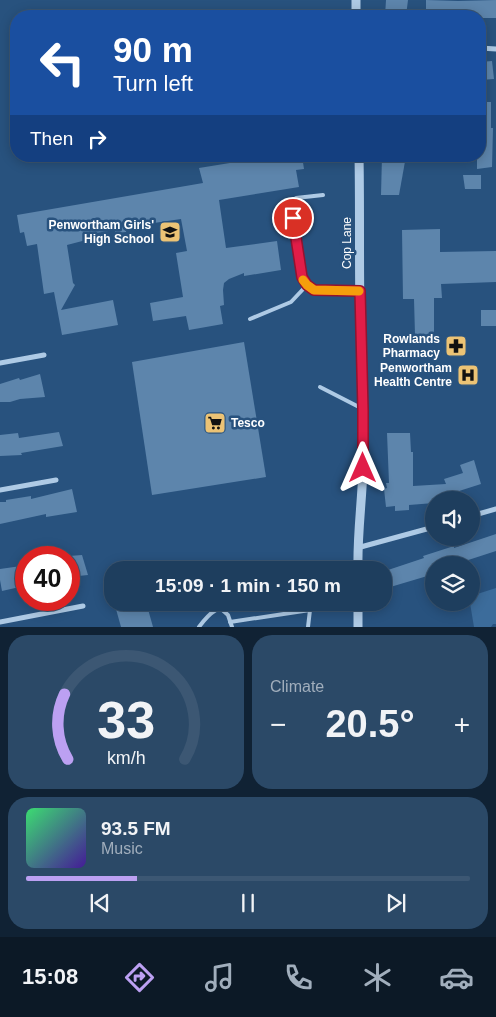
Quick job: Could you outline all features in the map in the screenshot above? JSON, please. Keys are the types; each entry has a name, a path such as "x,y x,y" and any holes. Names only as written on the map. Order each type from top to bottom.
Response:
{"street":[{"name":"Cop Lane","path":"358,561 363,468 359,162"},
{"path":"0,363 44,355"},
{"path":"0,490 56,480"},
{"path":"480,513 496,509"},
{"path":"357,548 425,529"},
{"path":"0,622 82,606"},
{"path":"358,611 358,627"}],"lane":[{"path":"323,195 296,198 291,202 302,277 307,285 314,290 360,291"},
{"path":"250,319 291,302 307,285"},
{"path":"320,387 363,410"},
{"path":"200,627 208,616 215,611"},
{"path":"222,611 228,616 231,625 305,611"},
{"path":"308,627 310,611"}],"shaded area":[{"path":"496,588 496,624 493,624 491,627 474,627 471,611 480,611 480,593"}],"building":[{"path":"386,0 408,0 407,10 385,10"},
{"path":"426,0 496,0 496,18 486,18 486,10 426,10"},
{"path":"492,61 494,79 486,80 486,62"},
{"path":"486,102 491,102 491,128 493,128 492,167 477,169 477,162 486,162"},
{"path":"236,162 303,162 304,169 296,170 299,187 219,200 226,248 277,241 281,270 244,276 244,273 229,279 224,283 224,305 220,306 223,324 189,330 186,316 153,321 150,303 183,297 176,253 187,251 181,219 127,227 126,232 115,233 115,230 89,234 90,239 67,245 73,283 75,285 61,310 113,300 118,325 62,335 54,292 44,294 37,244 27,246 24,232 20,233 17,215 203,183 199,168"},
{"path":"382,162 405,162 399,195 381,195"},
{"path":"463,175 481,175 481,189 465,189"},
{"path":"440,229 440,252 496,251 496,282 441,284 442,298 434,298 434,335 415,335 414,299 403,299 402,230"},
{"path":"481,310 496,310 496,326 481,326"},
{"path":"244,342 266,477 152,495 132,362"},
{"path":"40,374 45,397 0,402 0,384"},
{"path":"59,432 63,446 21,453 22,455 0,456 0,435 18,433 19,438"},
{"path":"387,433 410,433 411,452 413,452 413,486 446,484 444,479 463,473 460,465 474,460 481,484 459,491 425,491 425,504 409,505 409,510 395,511 395,506 386,507 384,489 387,488 386,483 389,483"},
{"path":"72,489 77,512 46,517 46,514 0,524 0,502 31,496 31,499"},
{"path":"496,534 496,551 480,556 425,556 425,577 392,587 392,569 424,558 423,556 454,546 454,548 460,546 480,546 480,539"},
{"path":"80,555 82,555 88,575 80,576"},
{"path":"15,567 15,588 2,591 0,569"},
{"path":"117,611 149,611 153,627 121,627"}],"slow traffic":[{"path":"303,280 314,290 359,291"}],"place":[{"name":"Penwortham Girls' High School","path":"170,232"},
{"name":"Rowlands Pharmacy","path":"456,346"},
{"name":"Penwortham Health Centre","path":"468,375"},
{"name":"Tesco","path":"215,423"}],"route":[{"path":"293,218 302,277 307,285 314,290 360,291 363,468"}]}
